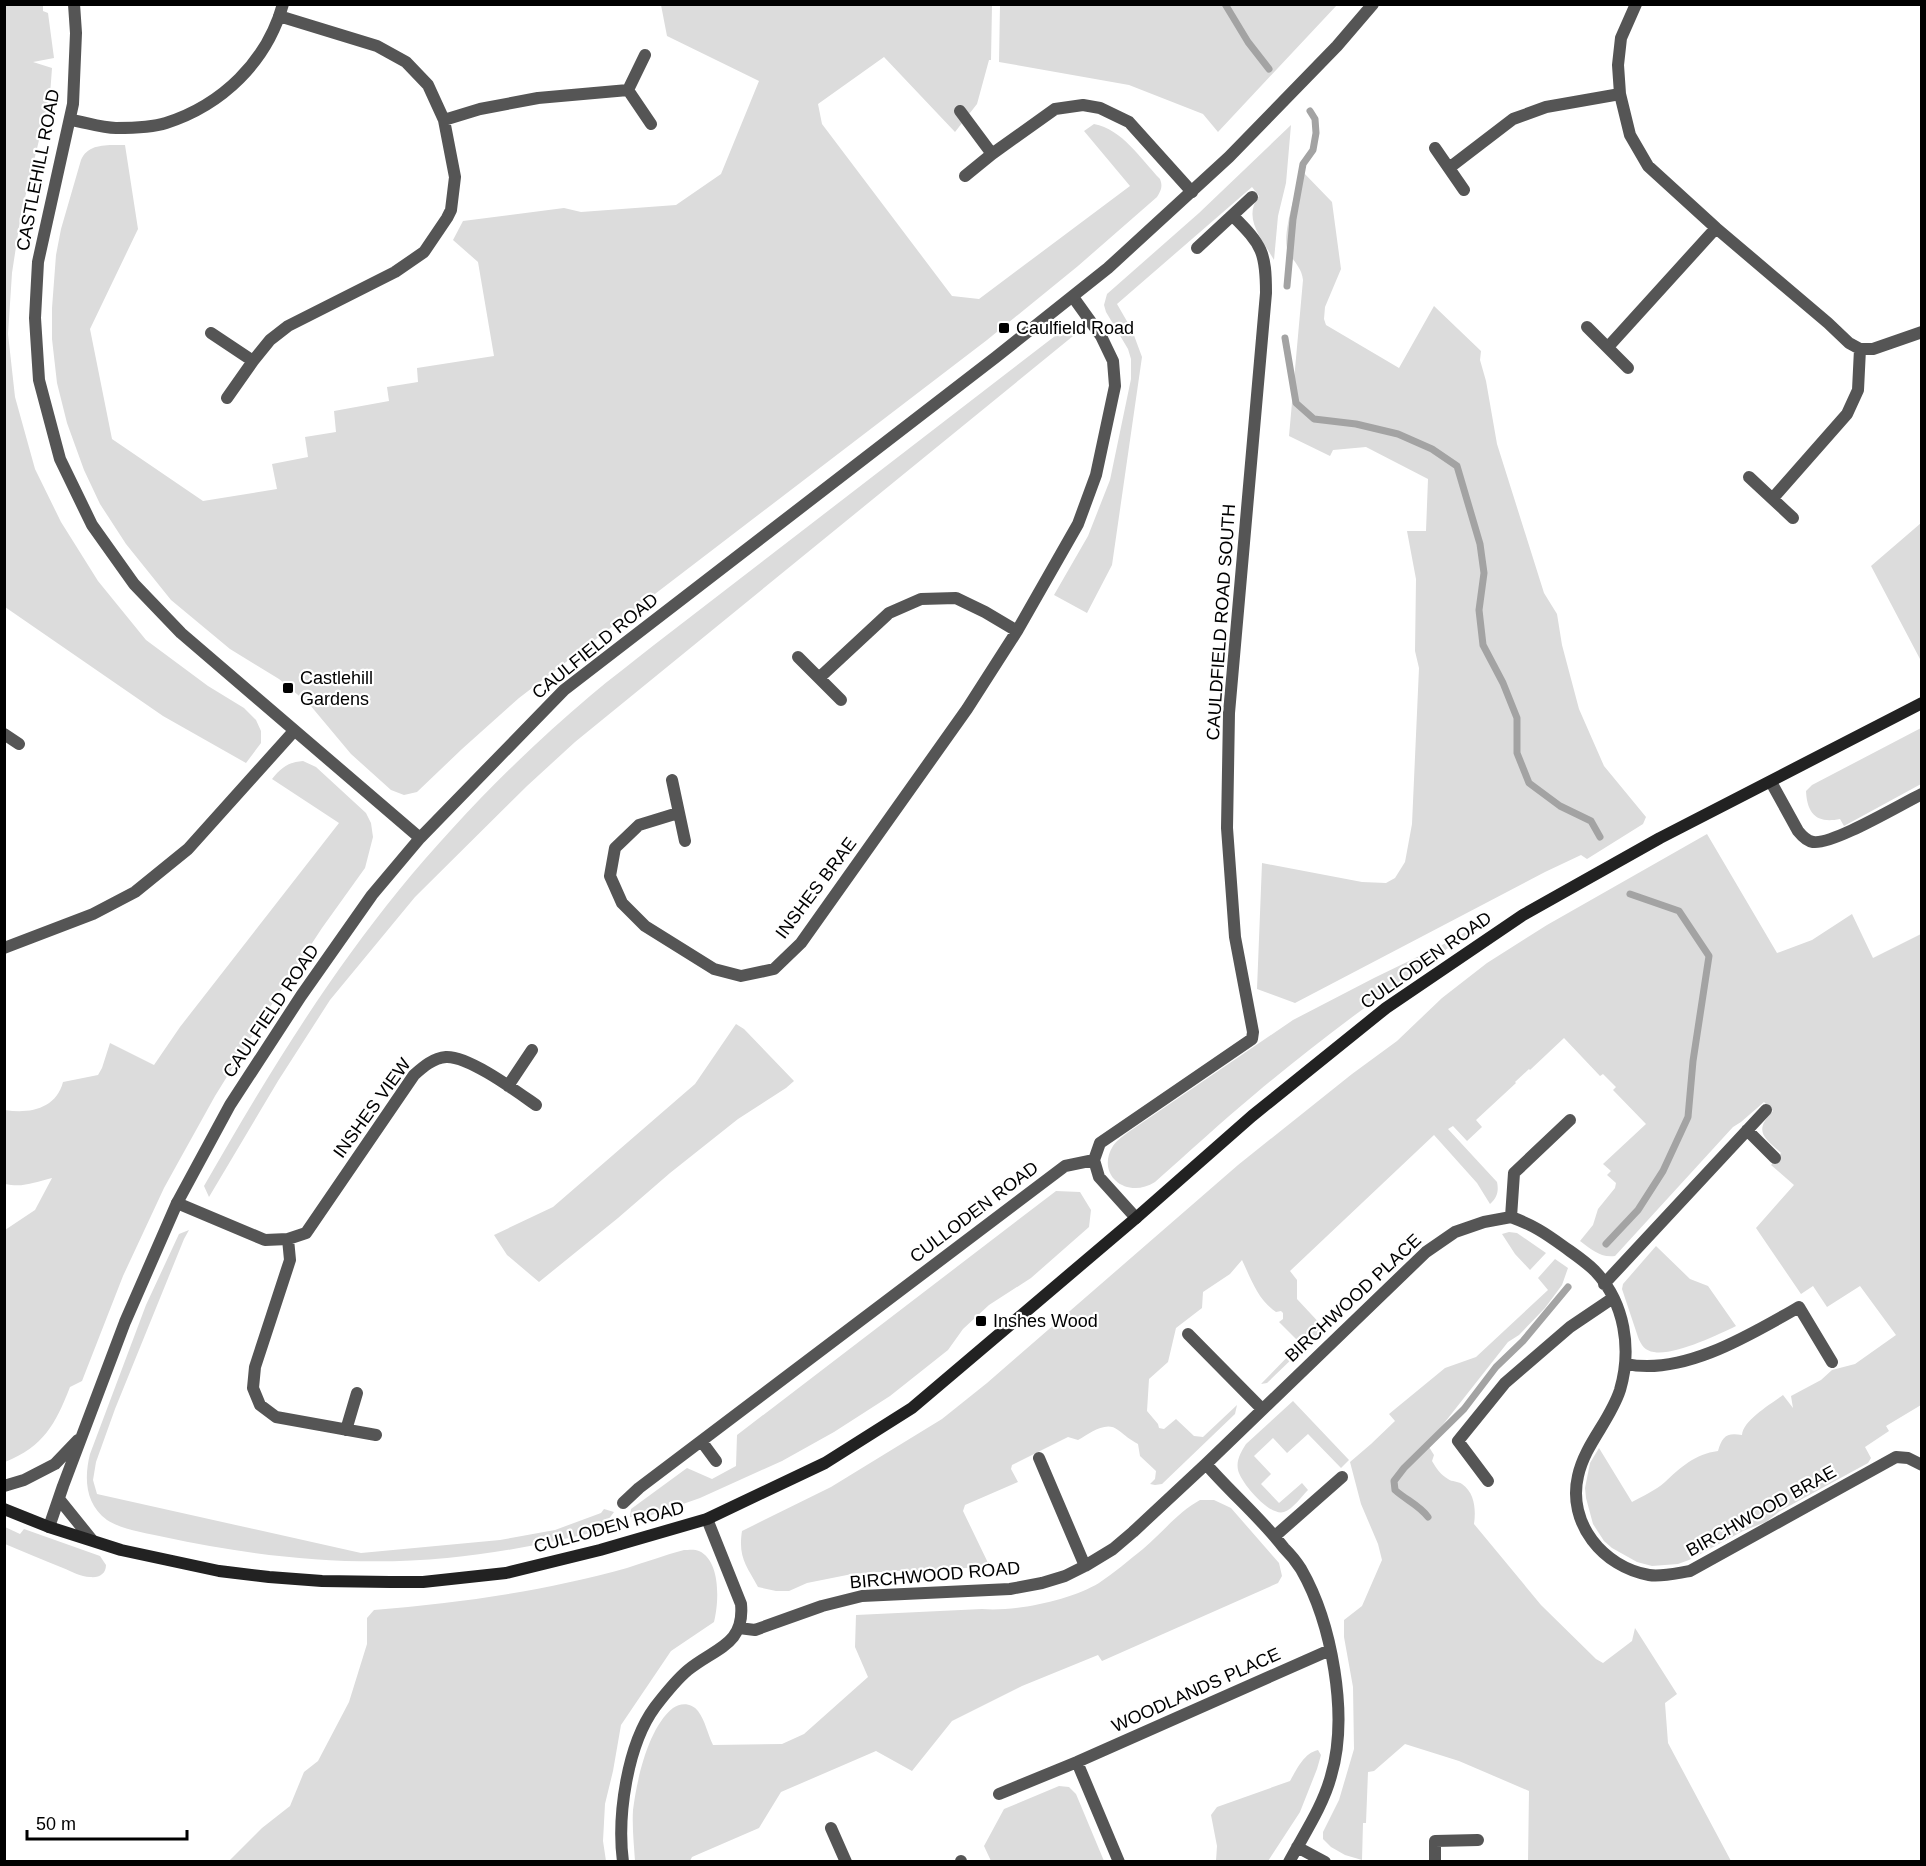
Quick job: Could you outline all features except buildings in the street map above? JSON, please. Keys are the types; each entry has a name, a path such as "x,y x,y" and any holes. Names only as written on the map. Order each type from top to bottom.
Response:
{"main road":[{"name":"CULLODEN ROAD","path":"4,1509 49,1527 132,1552 219,1570 322,1581 423,1582 506,1573 600,1550 707,1519 825,1463 912,1408 1136,1218 1252,1116 1386,1008 1523,915 1660,838 1922,704"}],"street":[{"name":"CASTLEHILL ROAD","path":"74,4 76,33 73,104 38,262 35,318 39,380 60,459 92,525 134,584 181,633 420,838"},
{"name":"CAULFIELD ROAD","path":"49,1527 124,1322 177,1203 230,1105 295,1006 372,895 420,838 564,690 1073,297 1229,157 1337,46 1373,4"},
{"path":"1636,4 1621,38 1618,66 1620,94 1630,135 1648,166 1716,228 1828,322 1849,343 1860,349 1873,349 1922,332"},
{"path":"71,120 115,128 164,124 207,106 242,78 270,39 281,10 377,46 406,62 428,85 444,120 455,177 451,210 447,218 424,252 395,272 288,326 270,340 227,398"},
{"path":"628,90 645,55"},
{"path":"444,120 480,109 538,98 628,90"},
{"path":"628,90 651,124"},
{"path":"1449,168 1513,119 1546,107 1620,94"},
{"path":"965,176 1055,109 1083,105 1115,114 1129,122 1192,192"},
{"path":"960,111 992,154"},
{"path":"1436,148 1464,190"},
{"path":"1197,248 1252,197"},
{"name":"CAULDFIELD ROAD SOUTH","path":"1094,1160 1100,1143 1251,1040 1253,1032 1235,937 1227,828 1229,713 1266,274 1265,260 1258,243 1233,216"},
{"path":"1608,347 1716,228"},
{"name":"INSHES BRAE","path":"678,813 639,825 615,848 610,876 622,903 645,926 714,969 741,976 774,969 801,943 966,710 1017,631 1078,524 1096,475 1115,386 1113,361 1101,336 1073,297"},
{"path":"1587,327 1628,368"},
{"path":"211,333 253,361"},
{"path":"1773,498 1847,414 1858,390 1860,349"},
{"path":"1749,477 1793,518"},
{"path":"819,678 889,613 921,599 956,598 986,612 1017,631"},
{"path":"798,657 841,700"},
{"path":"4,948 93,915 135,892 188,849 294,731"},
{"path":"4,734 19,744"},
{"path":"672,780 685,841"},
{"path":"1771,782 1798,831 1804,838 1813,842 1825,841 1842,835 1922,794"},
{"path":"508,1086 532,1050"},
{"name":"INSHES VIEW","path":"288,1239 306,1233 414,1075 426,1064 444,1057 462,1059 537,1105"},
{"path":"1604,1284 1766,1110"},
{"path":"1511,1217 1514,1173 1570,1120"},
{"path":"1747,1130 1775,1158"},
{"path":"1094,1160 1099,1177 1136,1218"},
{"name":"CULLODEN ROAD","path":"623,1503 639,1488 1065,1166 1094,1160"},
{"path":"177,1203 265,1240 288,1239 290,1260 255,1367 253,1388 260,1405 276,1418 376,1435"},
{"name":"BIRCHWOOD BRAE","path":"1511,1217 1535,1226 1583,1260 1604,1284 1620,1312 1626,1364 1620,1391 1611,1412 1582,1461 1577,1478 1576,1496 1586,1532 1596,1547 1609,1559 1628,1569 1650,1575 1670,1575 1690,1571 1896,1457 1908,1458 1922,1465"},
{"name":"BIRCHWOOD PLACE","path":"1206,1464 1426,1252 1455,1232 1484,1222 1511,1217"},
{"path":"1488,1481 1458,1441 1505,1383 1570,1327 1613,1298"},
{"path":"1626,1364 1647,1367 1666,1365 1703,1354 1742,1340 1799,1307 1833,1362"},
{"path":"1188,1334 1262,1409"},
{"path":"346,1430 357,1393"},
{"path":"4,1485 24,1480 55,1464 83,1435"},
{"path":"702,1442 716,1461"},
{"path":"1039,1458 1085,1566"},
{"path":"1206,1464 1275,1536 1300,1568 1316,1601 1330,1650 1338,1694 1337,1749 1331,1777 1320,1805 1288,1862"},
{"name":"BIRCHWOOD ROAD","path":"739,1628 755,1630 822,1606 862,1596 1010,1589 1054,1580 1085,1566 1113,1549 1206,1464"},
{"path":"1275,1536 1342,1477"},
{"path":"58,1499 92,1540"},
{"path":"623,1862 620,1823 623,1798 641,1734 653,1710 687,1670 734,1638 742,1616 741,1604 707,1519"},
{"name":"WOODLANDS PLACE","path":"999,1794 1330,1650"},
{"path":"1077,1762 1119,1862"},
{"path":"831,1828 846,1862"},
{"path":"1435,1862 1435,1841 1478,1840"},
{"path":"1297,1847 1325,1862"}],"shaded area":[{"path":"1000,4 1337,5 1218,132 1203,114 1129,85 999,62"},
{"path":"4,5 43,5 43,11 48,13 54,58 33,62 52,68 50,95 21,214 12,273 8,334 15,397 35,469 61,522 98,581 146,640 208,686 244,708 256,720 261,731 261,743 246,763 163,716 5,607"},
{"path":"661,5 992,5 991,60 989,60 977,104 955,132 884,57 818,104 822,124 952,296 979,299 1130,186 1084,131 1094,124 1113,132 1130,146 1160,179 1160,190 1157,197 1078,266 987,340 519,698 417,792 404,795 391,790 351,754 310,705 279,679 230,649 171,600 126,544 100,504 84,470 67,423 57,383 52,339 56,255 81,160 88,150 105,145 125,145 138,229 90,329 112,439 203,501 277,489 272,464 308,457 305,437 336,432 334,411 389,401 387,387 418,382 417,368 494,356 478,262 453,240 463,221 564,208 581,212 676,205 721,174 759,81 667,36"},
{"path":"1291,125 1286,183 1278,216 1274,260 1259,236 1253,220 1254,204 1259,196 1252,187 1117,304 1132,330 1142,357 1112,565 1087,613 1054,595 1088,536 1110,480 1131,379 1131,359 1128,349 1104,305 1107,294 1199,213"},
{"path":"1302,171 1332,202 1341,269 1325,307 1326,325 1399,368 1434,306 1481,351 1480,360 1497,444 1544,593 1557,614 1562,645 1579,709 1604,766 1646,817 1643,824 1587,859 1581,855 1545,872 1295,1003 1257,989 1262,863 1362,882 1386,883 1395,878 1405,862 1412,824 1419,668 1415,651 1416,579 1407,531 1426,531 1428,479 1366,447 1333,450 1330,456 1289,436 1303,280 1286,244 1290,211"},
{"path":"1078,332 575,742 415,897 330,1000 278,1081 209,1197 204,1186 272,1071 345,961 421,864 514,765 564,718 614,676 1055,336"},
{"path":"1921,523 1922,658 1920,659 1871,566"},
{"path":"1921,728 1921,784 1844,826 1840,819 1825,820 1814,815 1808,805 1806,791 1812,785"},
{"path":"303,761 316,767 366,813 371,823 373,837 365,868 272,1004 215,1096 164,1188 123,1276 82,1381 70,1387 53,1423 39,1441 30,1449 5,1462 5,1230 35,1210 52,1178 23,1185 5,1184 5,1110 23,1111 40,1108 54,1098 63,1082 98,1075 110,1043 154,1065 180,1027 339,823 272,779 285,766"},
{"path":"1707,834 1777,953 1812,940 1852,914 1873,958 1921,934 1921,1405 1886,1426 1889,1431 1865,1447 1871,1458 1868,1463 1780,1511 1766,1522 1678,1564 1652,1566 1637,1562 1604,1541 1593,1524 1585,1488 1590,1463 1599,1448 1632,1502 1658,1488 1689,1462 1702,1455 1718,1451 1721,1442 1728,1435 1742,1435 1752,1418 1783,1395 1793,1408 1791,1396 1821,1380 1832,1370 1855,1364 1896,1335 1860,1286 1827,1307 1813,1286 1801,1294 1756,1228 1794,1185 1771,1165 1781,1153 1763,1134 1763,1124 1773,1111 1764,1102 1733,1127 1615,1256 1600,1254 1580,1241 1593,1225 1598,1209 1615,1188 1616,1183 1607,1175 1611,1171 1603,1164 1646,1124 1613,1090 1616,1087 1603,1074 1600,1076 1564,1038 1476,1120 1482,1127 1467,1141 1453,1126 1448,1129 1497,1182 1497,1194 1490,1204 1477,1183 1434,1135 1290,1271 1297,1280 1297,1299 1324,1328 1267,1383 1261,1384 1296,1348 1296,1339 1279,1322 1283,1319 1283,1313 1276,1312 1264,1301 1242,1260 1230,1274 1203,1292 1202,1308 1176,1328 1168,1362 1149,1379 1147,1411 1159,1428 1164,1429 1176,1419 1194,1436 1203,1437 1237,1405 1235,1414 1162,1484 1150,1484 1155,1479 1156,1471 1140,1456 1138,1444 1113,1427 1103,1427 1078,1440 1068,1437 1012,1465 1011,1469 1018,1482 965,1505 963,1511 990,1567 852,1574 807,1583 789,1591 758,1587 742,1554 742,1531 831,1487 942,1419 987,1383 1238,1165 1397,1041 1442,998 1487,963 1547,925"},
{"path":"1493,917 1313,1047 1242,1105 1155,1182 1134,1188 1117,1182 1111,1175 1108,1157 1119,1139 1293,1020"},
{"path":"736,1024 744,1029 794,1081 738,1119 539,1282 507,1255 494,1235 553,1207 695,1084"},
{"path":"1056,1191 1080,1192 1091,1210 1089,1227 1031,1278 989,1305 963,1329 948,1350 890,1396 834,1432 782,1461 700,1498 649,1516 630,1517 631,1509 687,1468 712,1479 736,1466 737,1435"},
{"path":"189,1230 115,1409 96,1462 93,1480 97,1494 361,1553 500,1540 555,1530 601,1513 604,1509 614,1512 602,1528 595,1532 503,1551 412,1561 340,1561 269,1555 135,1531 107,1520 100,1514 90,1498 87,1472 90,1454 146,1305 179,1234"},
{"path":"1517,1233 1546,1253 1530,1270 1515,1254 1502,1234"},
{"path":"1656,1246 1690,1279 1708,1286 1736,1326 1695,1344 1672,1351 1654,1352 1640,1343 1622,1289 1623,1284"},
{"path":"1555,1259 1568,1268 1562,1285 1545,1308 1519,1335 1508,1342 1434,1436 1429,1447 1434,1455 1432,1461 1445,1477 1460,1483 1470,1492 1474,1502 1474,1524 1541,1605 1596,1659 1603,1663 1632,1641 1635,1628 1677,1694 1665,1703 1668,1743 1731,1861 1528,1861 1529,1791 1459,1761 1405,1744 1374,1771 1368,1772 1362,1860 1345,1855 1323,1839 1323,1832 1339,1800 1354,1749 1353,1687 1344,1637 1344,1620 1362,1606 1382,1560 1378,1544 1361,1504 1350,1462 1395,1421 1389,1414 1445,1368 1476,1357 1548,1290 1538,1278"},
{"path":"1293,1401 1349,1460 1341,1468 1308,1434 1287,1453 1273,1438 1254,1456 1271,1474 1261,1484 1279,1503 1302,1483 1308,1490 1291,1508 1278,1512 1264,1504 1244,1483 1238,1470 1238,1463 1246,1444"},
{"path":"1200,1500 1214,1500 1231,1508 1279,1563 1282,1576 1278,1583 1102,1661 1098,1655 1022,1686 952,1721 912,1771 876,1751 781,1792 759,1828 692,1857 690,1861 635,1861 633,1810 637,1784 650,1741 664,1717 673,1708 686,1704 696,1708 713,1745 782,1744 804,1734 868,1677 855,1647 856,1615 1010,1609 1042,1604 1074,1595 1110,1575 1143,1549 1184,1510"},
{"path":"5,1527 20,1534 24,1529 100,1556 106,1565 105,1571 96,1577 83,1576 5,1544"},
{"path":"684,1550 699,1551 706,1556 715,1573 717,1604 714,1622 671,1651 621,1725 605,1804 603,1841 606,1861 229,1861 262,1828 290,1806 304,1772 318,1761 349,1702 367,1644 367,1618 374,1610 470,1600 533,1590 627,1568"},
{"path":"1318,1750 1321,1755 1317,1769 1300,1812 1268,1861 1216,1861 1217,1846 1211,1815 1217,1807 1290,1781 1305,1758"},
{"path":"1059,1786 1069,1787 1076,1794 1104,1861 991,1861 984,1846 1004,1809"}],"waterway":[{"path":"1225,4 1248,42 1269,69"},
{"path":"1287,286 1293,219 1303,164 1313,150 1316,133 1315,119 1310,111"},
{"path":"1285,338 1296,403 1314,419 1356,424 1398,434 1432,449 1457,466 1480,544 1484,573 1479,610 1483,645 1503,683 1517,718 1517,753 1529,783 1560,806 1591,821 1600,837"},
{"path":"1606,1244 1638,1210 1663,1171 1688,1117 1693,1061 1709,956 1679,911 1630,894"},
{"path":"1428,1517 1395,1490 1394,1481 1404,1468 1464,1409 1496,1367 1523,1341 1568,1287"}],"place":[{"name":"Caulfield Road","path":"1004,328"},
{"name":"Castlehill Gardens","path":"288,688"},
{"name":"Inshes Wood","path":"981,1321"}]}
